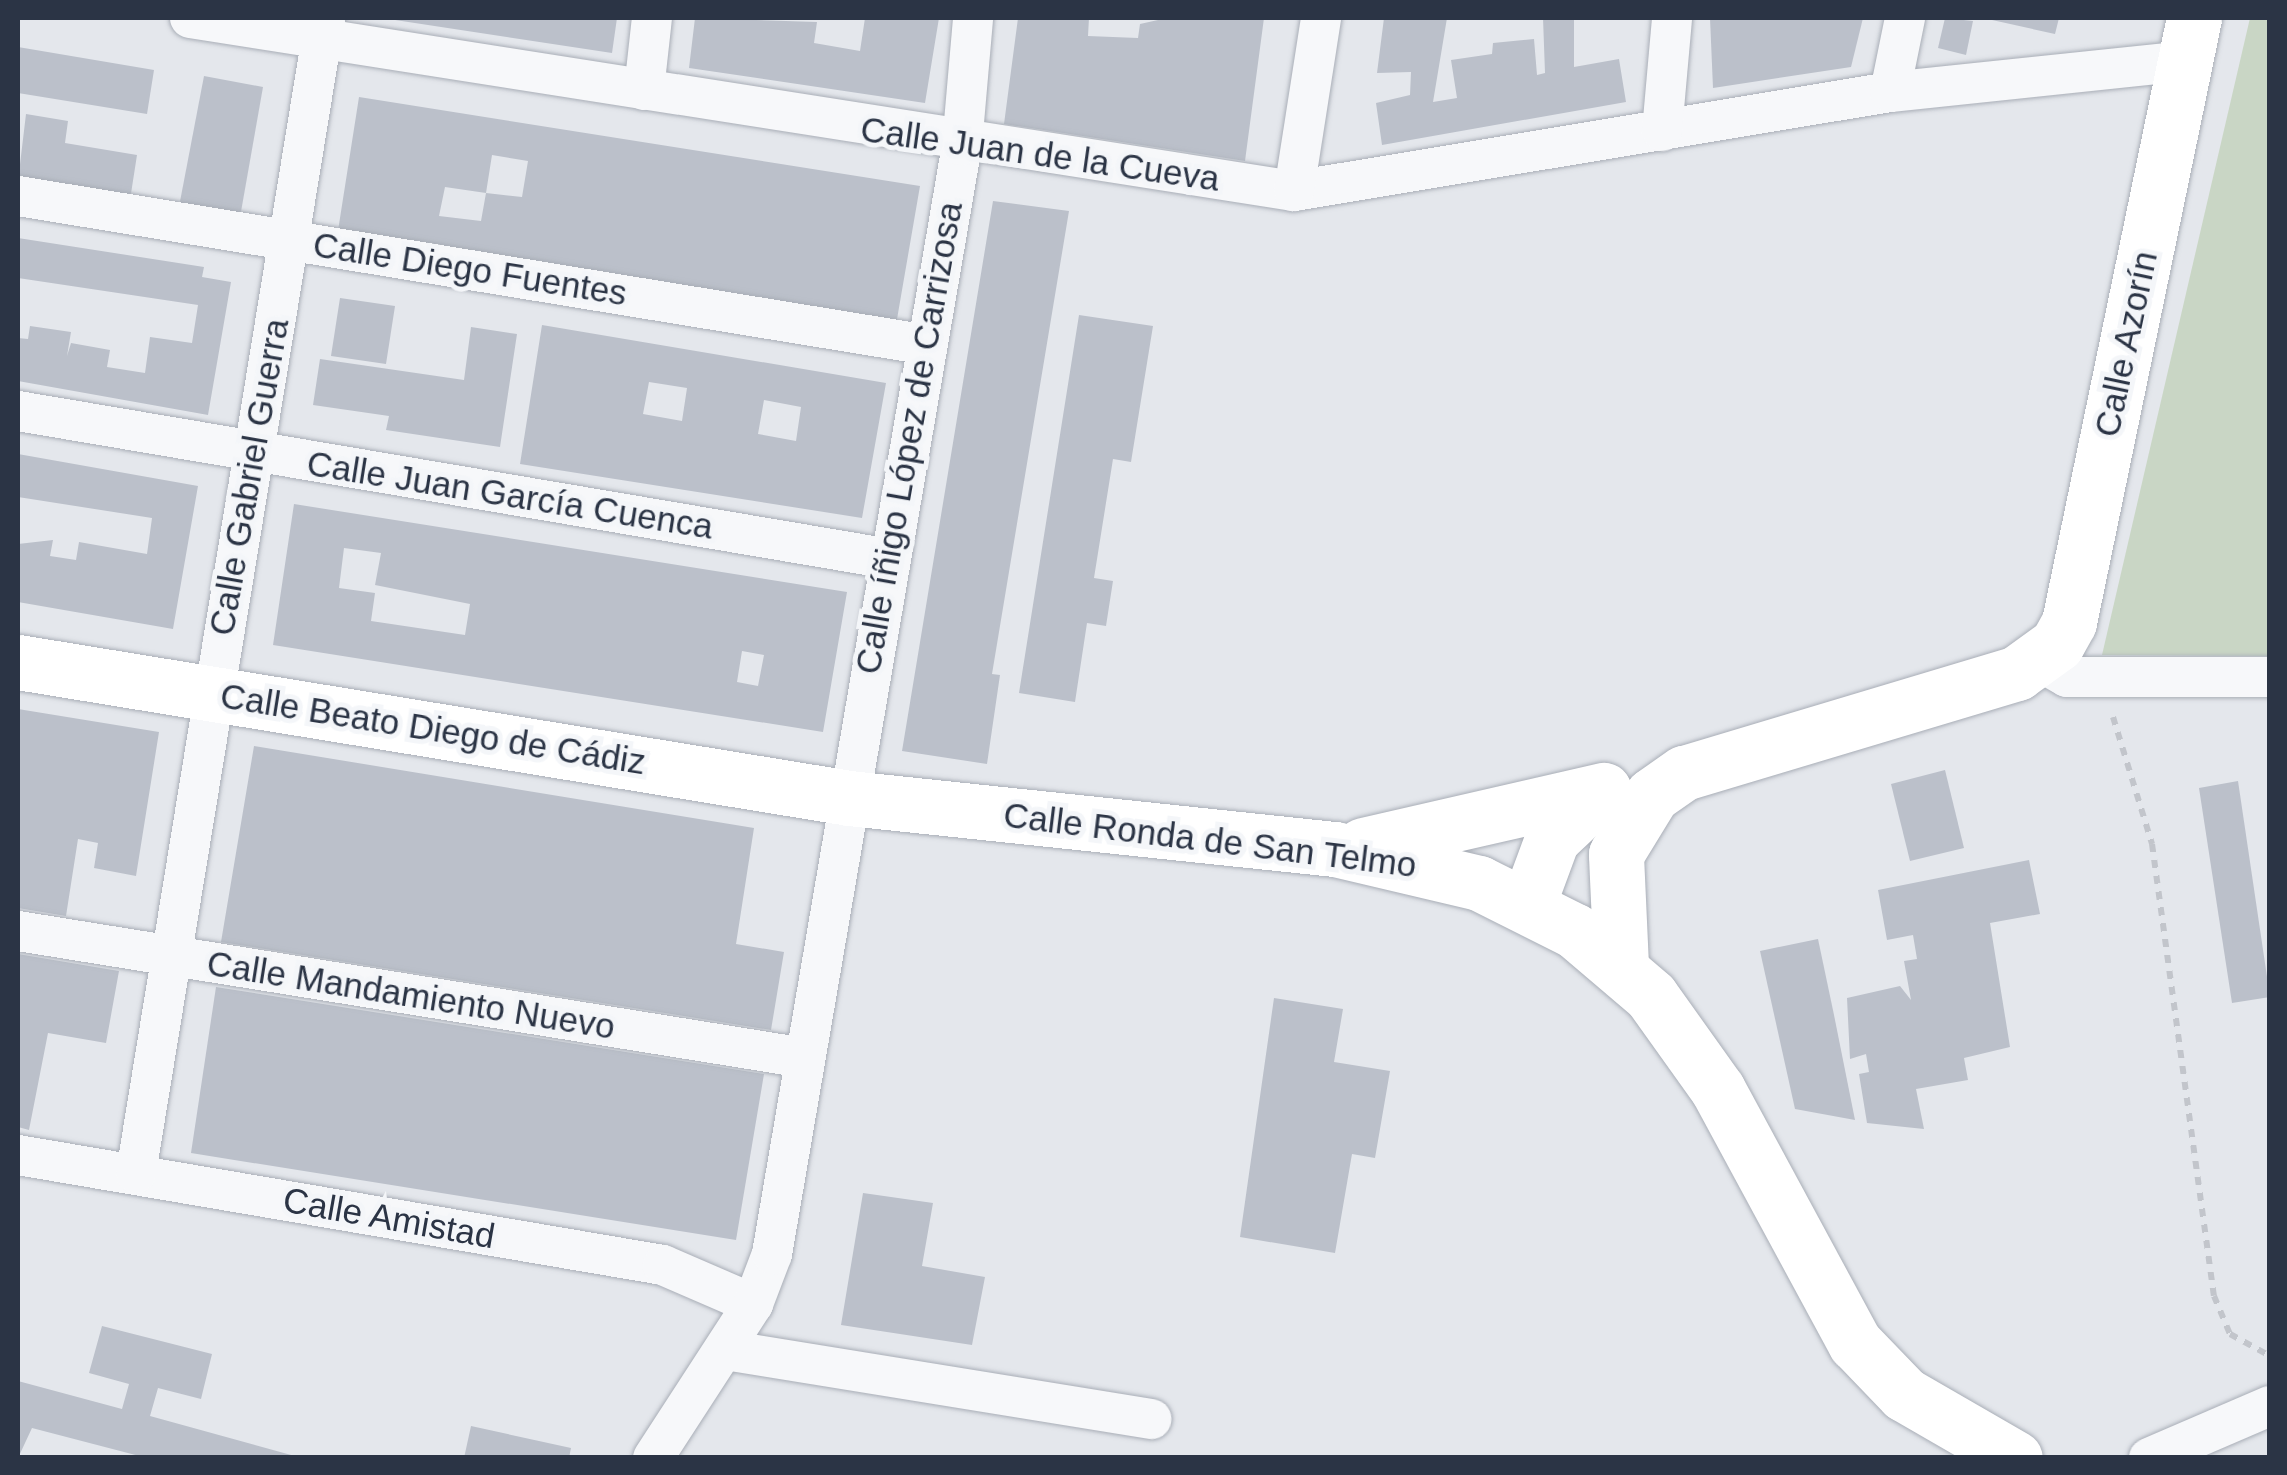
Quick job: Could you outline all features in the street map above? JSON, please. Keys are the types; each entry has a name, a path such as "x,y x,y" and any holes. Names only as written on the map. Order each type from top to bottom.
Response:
{"street":[{"name":"Calle Juan de la Cueva","path":"190,18 324,30 962,146 1294,192 2189,39"},
{"path":"644,90 652,18"},
{"name":"Calle íñigo López de Carrizosa","path":"849,798 884,558 962,146 973,18"},
{"path":"1294,192 1321,18"},
{"path":"1662,131 1672,18"},
{"path":"1890,92 1905,18"},
{"name":"Calle Gabriel Guerra","path":"136,1173 324,30"},
{"name":"Calle Azorín","path":"2039,661 2069,622 2189,39"},
{"name":"Calle Diego Fuentes","path":"18,196 922,344"},
{"name":"Calle Juan García Cuenca","path":"18,411 884,558"},
{"path":"1335,849 1684,773 2039,661 2067,677 2270,676"},
{"name":"Calle Beato Diego de Cádiz","path":"18,662 849,798"},
{"path":"1528,904 1616,854 1652,795 1684,773"},
{"path":"1528,904 1552,839 1604,790"},
{"path":"653,1458 753,1304 772,1254 849,798"},
{"name":"Calle Ronda de San Telmo","path":"849,798 1335,849 1416,863 1528,904 1621,966 1683,1034 1855,1343 1904,1394 2015,1458"},
{"path":"1616,854 1621,966"},
{"name":"Calle Mandamiento Nuevo","path":"18,931 805,1058"},
{"name":"Calle Amistad","path":"18,1155 663,1266 753,1304"},
{"path":"725,1350 1151,1419"},
{"path":"2149,1458 2270,1406"}],"path":[{"path":"2105,676 2152,844 2214,1296 2230,1334 2270,1356"}],"green space":[{"path":"2250,18 2270,18 2269,656 2102,655"}],"building":[{"path":"382,18 617,18 612,53"},
{"path":"695,18 817,22 814,43 860,51 865,18 939,18 925,103 689,68"},
{"path":"1018,18 1089,18 1088,36 1138,38 1140,24 1167,18 1264,18 1245,161 1004,124"},
{"path":"1384,18 1447,18 1433,102 1457,98 1451,60 1492,54 1493,43 1534,39 1537,75 1545,73 1543,18 1574,18 1574,67 1619,59 1626,102 1382,145 1376,103 1410,95 1411,72 1377,73"},
{"path":"1710,18 1863,18 1851,67 1713,88"},
{"path":"1945,18 1973,21 1966,55 1938,48"},
{"path":"1983,18 2059,18 2055,34"},
{"path":"18,47 154,70 147,114 18,93"},
{"path":"204,76 263,87 239,223 178,212"},
{"path":"359,97 920,186 896,325 337,237","holes":["492,155 528,161 522,197 486,193","445,187 486,193 481,221 439,216"]},
{"path":"26,114 68,121 65,143 137,155 130,200 18,181"},
{"path":"993,201 1069,211 992,674 1000,675 987,764 902,751"},
{"path":"18,238 204,267 202,277 231,282 208,415 18,381 18,338 28,339 30,326 71,332 67,356 71,343 110,350 107,367 145,373 150,337 192,343 198,305 18,278"},
{"path":"340,298 395,306 386,364 331,356"},
{"path":"1079,315 1153,326 1131,462 1113,459 1094,578 1113,581 1106,626 1087,623 1075,702 1019,693"},
{"path":"542,325 886,383 862,518 520,464","holes":["649,382 687,388 682,421 643,414","764,400 801,407 796,441 758,434"]},
{"path":"471,327 517,334 500,447 386,430 389,416 313,405 320,359 464,380"},
{"path":"18,454 198,486 173,629 18,602 18,544 53,540 50,556 76,560 79,542 147,554 152,518 18,497"},
{"path":"294,504 847,592 823,732 273,645","holes":["344,548 381,553 375,585 470,604 465,635 371,621 375,593 339,588","742,651 764,655 758,686 737,682"]},
{"path":"18,709 159,732 136,876 94,868 98,843 78,839 66,916 18,908"},
{"path":"254,746 754,828 736,944 784,952 771,1030 221,942"},
{"path":"1945,770 1964,848 1910,861 1891,784"},
{"path":"2238,781 2270,997 2232,1003 2199,788"},
{"path":"2029,860 2040,914 1990,923 2010,1047 1964,1058 1968,1080 1916,1089 1924,1129 1867,1123 1859,1074 1869,1072 1866,1054 1850,1059 1847,998 1900,986 1911,1000 1904,961 1917,959 1913,935 1887,940 1878,890"},
{"path":"1818,939 1855,1120 1795,1109 1760,951"},
{"path":"18,954 119,971 106,1043 48,1033 29,1130 18,1127"},
{"path":"216,987 764,1074 736,1240 191,1153"},
{"path":"1274,998 1343,1009 1334,1062 1390,1071 1375,1158 1352,1154 1335,1253 1240,1237"},
{"path":"863,1193 933,1203 922,1266 985,1277 972,1345 841,1325"},
{"path":"102,1326 212,1354 201,1399 158,1388 150,1416 302,1458 147,1458 32,1428 18,1458 18,1381 122,1409 129,1384 89,1373"},
{"path":"471,1426 571,1448 569,1458 464,1458"}]}
